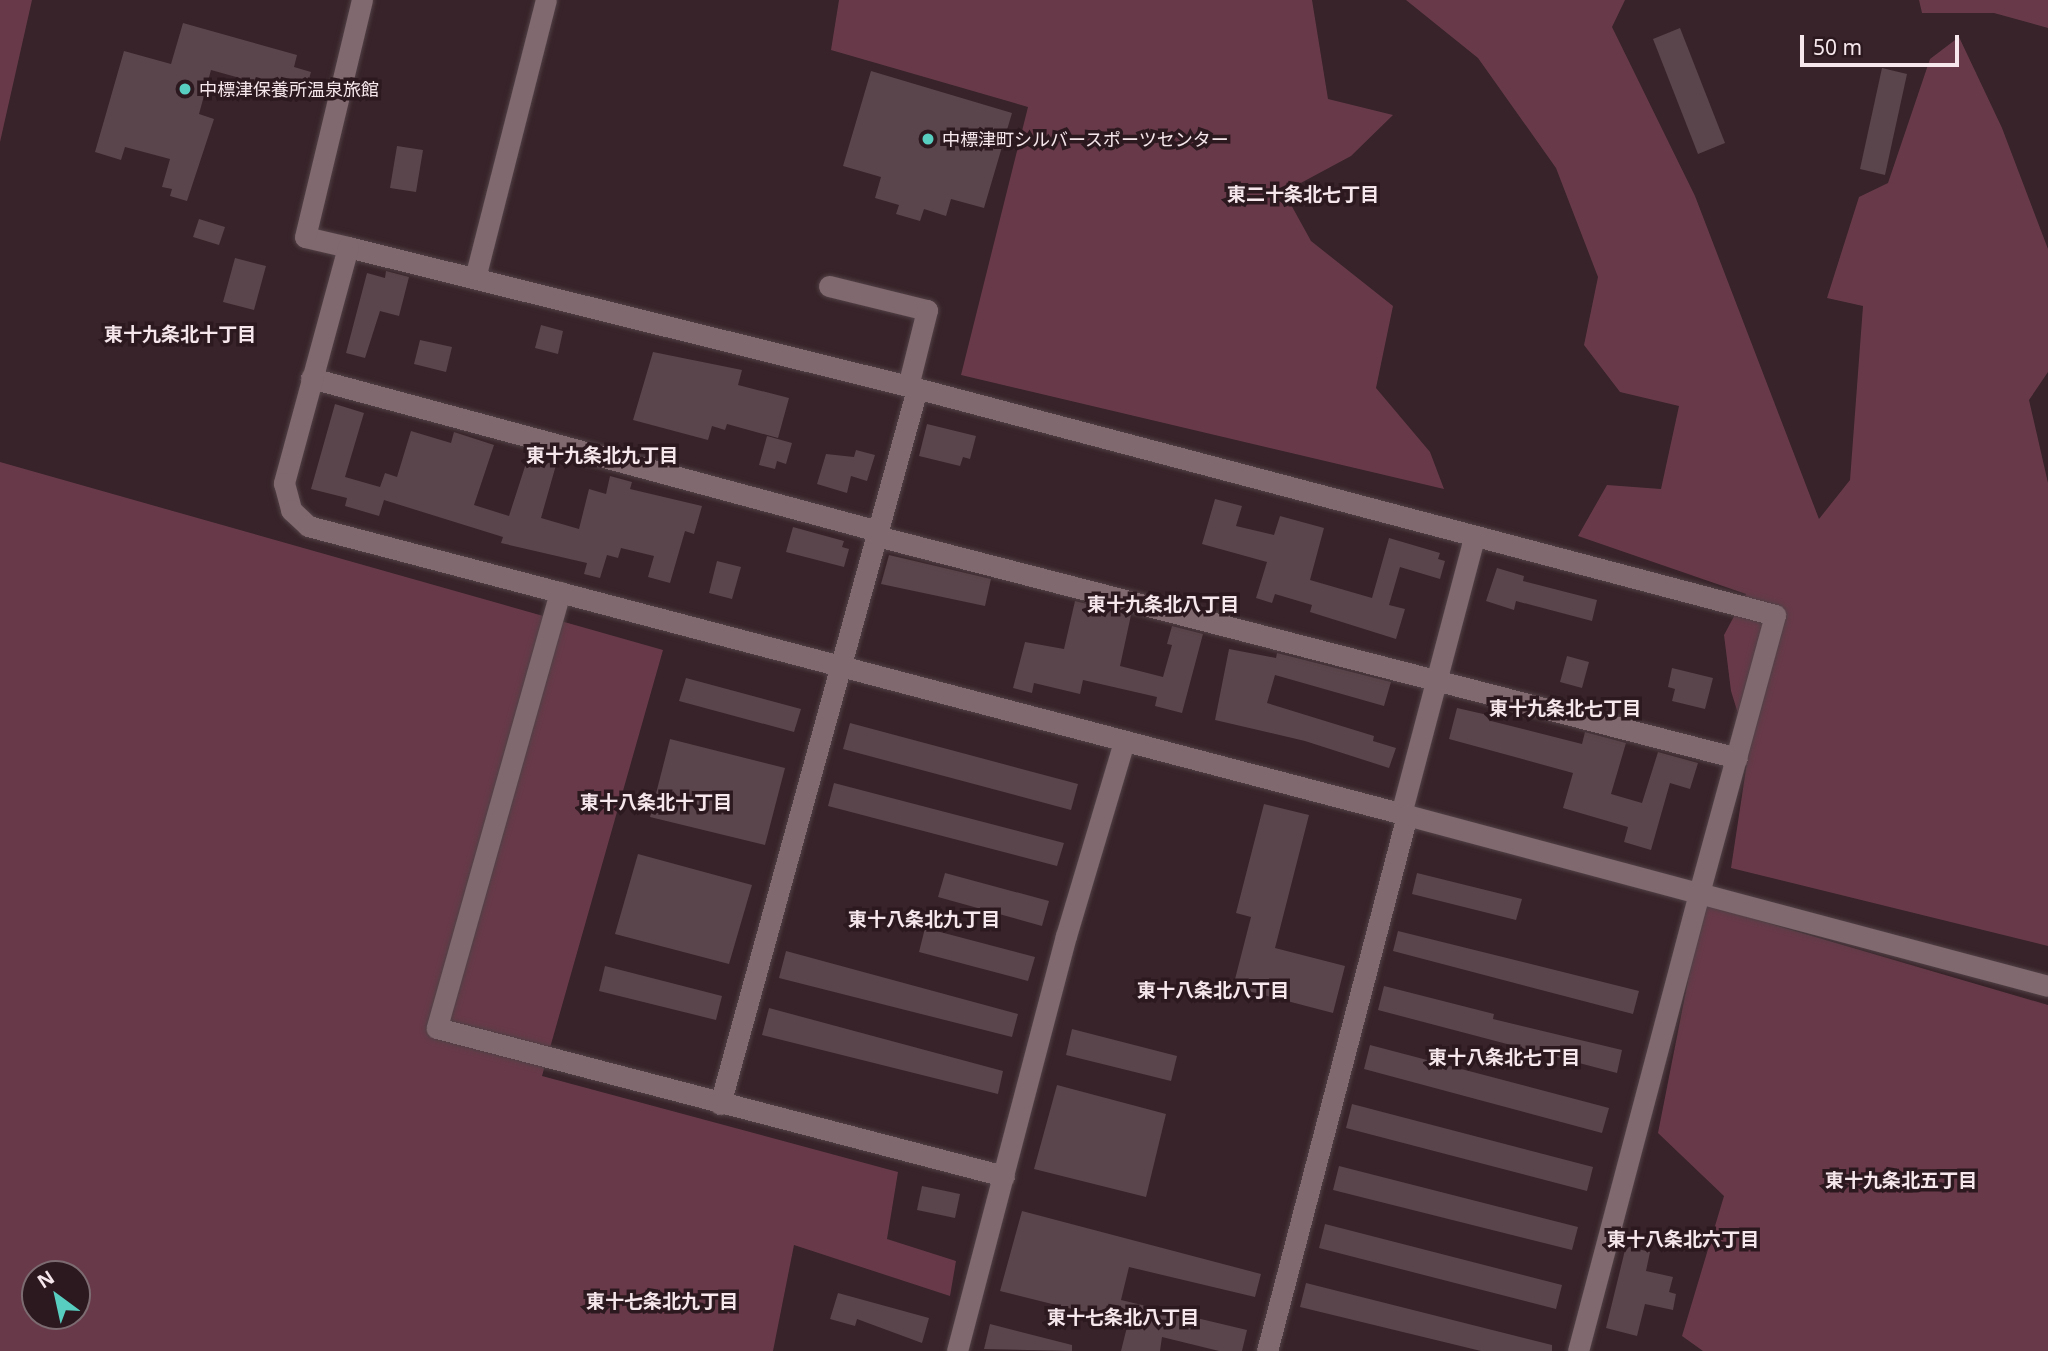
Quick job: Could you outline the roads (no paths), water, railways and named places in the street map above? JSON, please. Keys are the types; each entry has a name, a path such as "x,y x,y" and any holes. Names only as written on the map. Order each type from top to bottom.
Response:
{"street":[{"path":"362,0 305,237 913,388 1474,538 1775,615 1578,1351"},
{"path":"475,278 547,0"},
{"path":"348,247 284,483 291,510 308,526 2048,986"},
{"path":"720,1104 877,533 913,388 927,310 828,286"},
{"path":"311,378 877,533 1437,677 1737,758"},
{"path":"1267,1351 1474,538"},
{"path":"560,592 437,1028 1004,1176"},
{"path":"957,1351 1066,936 1124,741"}],"place":[{"name":"中標津保養所温泉旅館","path":"185,89"},
{"name":"中標津町シルバースポーツセンター","path":"928,139"}],"district":[{"name":"東二十条北七丁目","path":"1303,195"},
{"name":"東十九条北十丁目","path":"180,335"},
{"name":"東十九条北九丁目","path":"602,456"},
{"name":"東十九条北八丁目","path":"1163,605"},
{"name":"東十九条北七丁目","path":"1565,709"},
{"name":"東十八条北十丁目","path":"656,803"},
{"name":"東十八条北九丁目","path":"924,920"},
{"name":"東十八条北八丁目","path":"1213,991"},
{"name":"東十八条北七丁目","path":"1504,1058"},
{"name":"東十九条北五丁目","path":"1901,1181"},
{"name":"東十八条北六丁目","path":"1683,1240"},
{"name":"東十七条北九丁目","path":"662,1302"},
{"name":"東十七条北八丁目","path":"1123,1318"}]}
